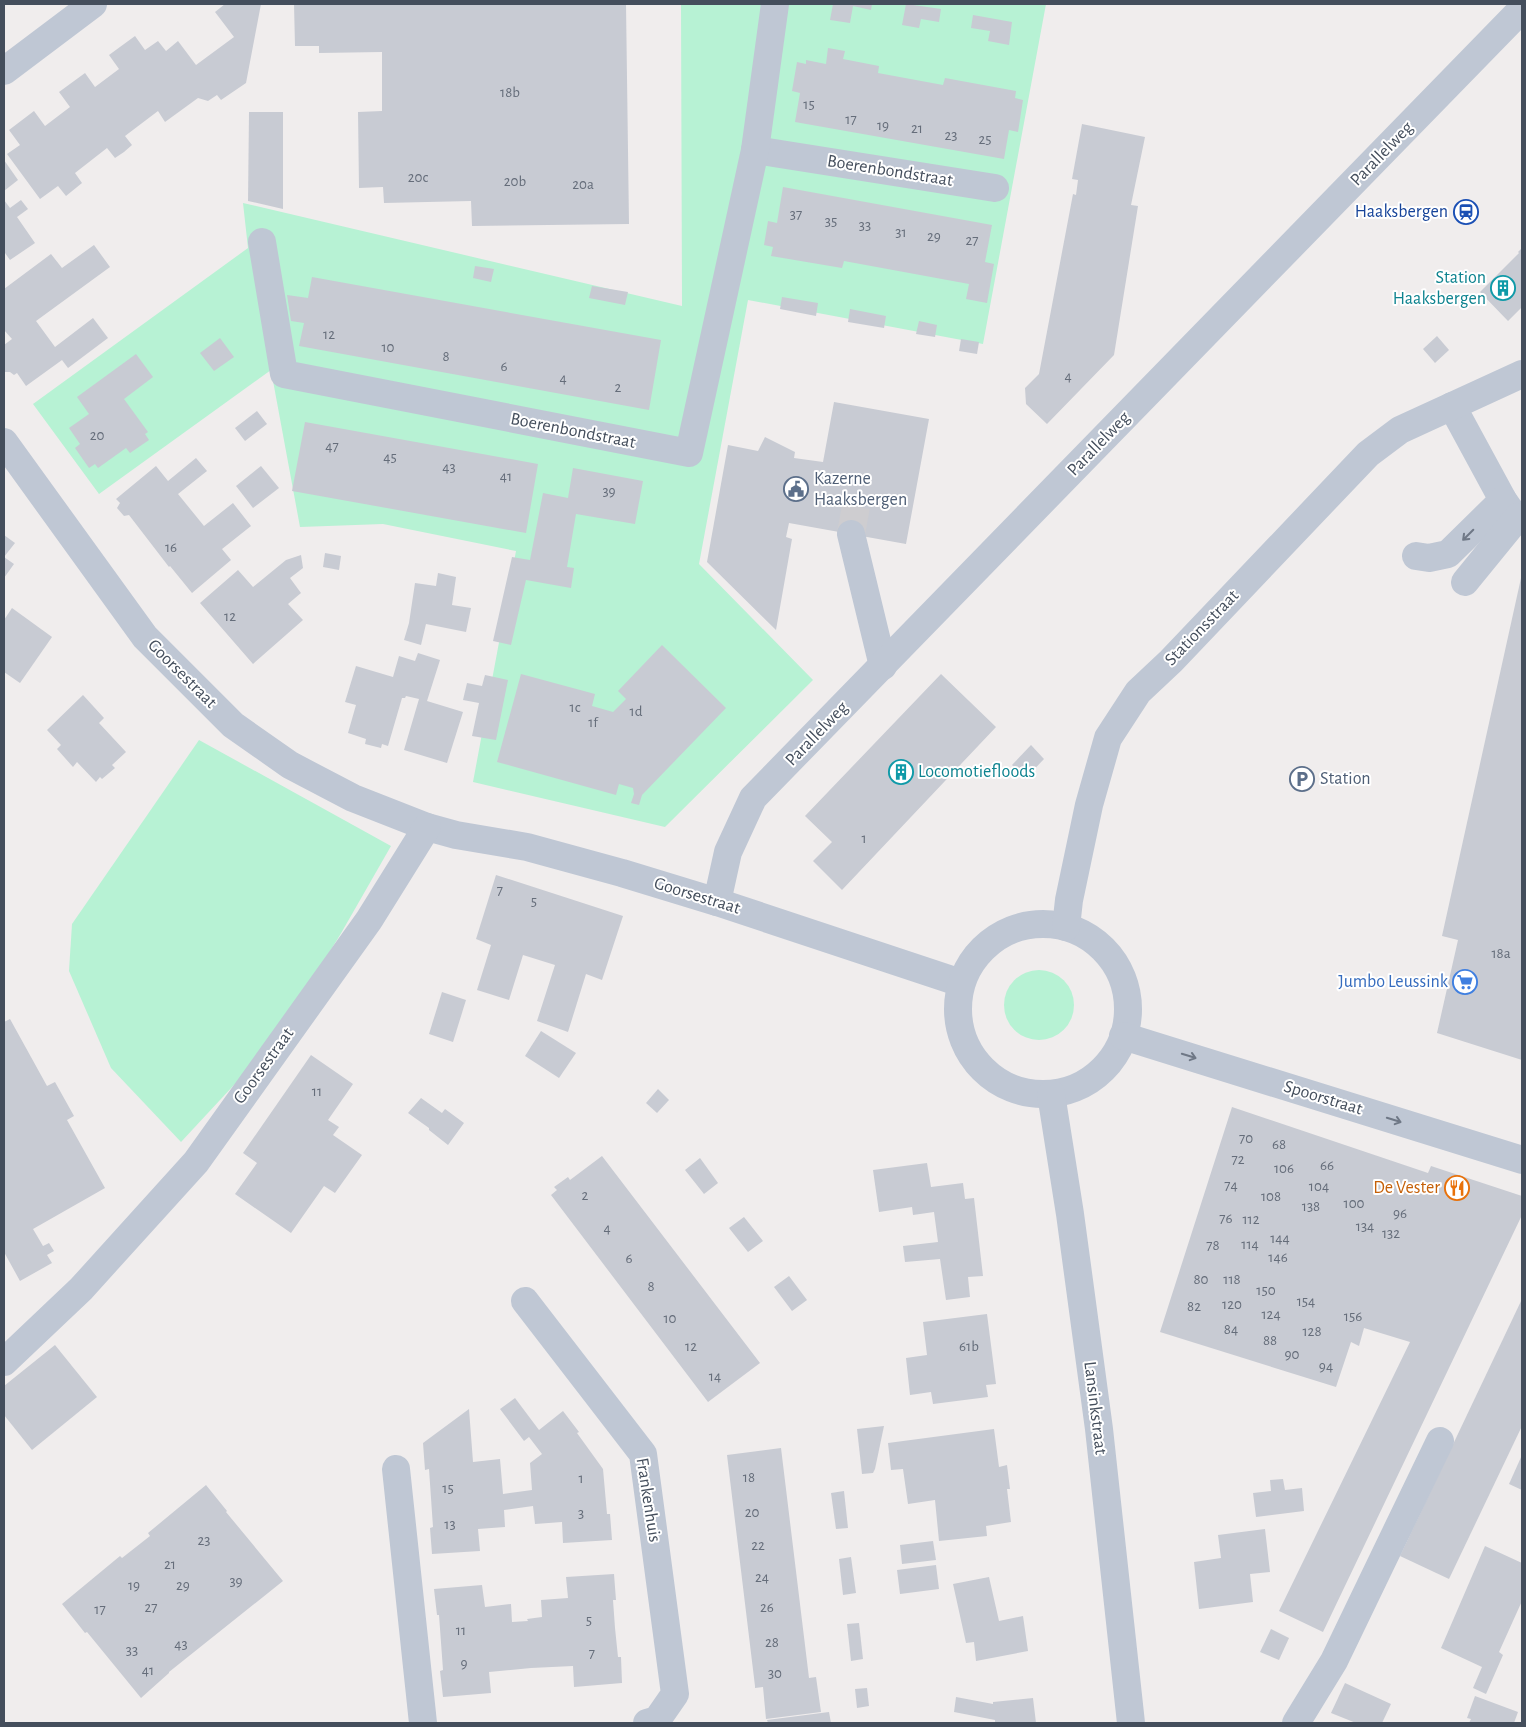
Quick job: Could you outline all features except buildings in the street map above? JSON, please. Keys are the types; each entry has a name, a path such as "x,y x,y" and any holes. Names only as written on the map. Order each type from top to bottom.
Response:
{"street":[{"path":"4,71 93,4"},
{"name":"Boerenbondstraat","path":"262,242 284,374 689,453 755,150 775,4"},
{"name":"Parallelweg","path":"718,902 728,852 753,798 1522,9"},
{"name":"Boerenbondstraat","path":"755,150 995,188"},
{"name":"Stationsstraat","path":"1066,927 1069,900 1088,805 1108,738 1138,692 1171,661 1368,454 1400,430 1522,374"},
{"path":"1452,406 1514,512"},
{"name":"Goorsestraat","path":"4,442 145,637 233,725 290,765 353,798 427,827 456,835 527,847 622,873 718,902 961,983"},
{"path":"1416,556 1429,558 1448,554 1514,512"},
{"path":"1464,582 1514,512"},
{"path":"851,534 883,666"},
{"name":"Goorsestraat","path":"4,1362 81,1289 196,1162 369,920 427,827"},
{"path":"1047,924 1066,927 1084,934 1100,946 1113,960 1123,978 1128,998 1128,1017 1133,1039 1088,1081 1070,1090 1051,1094 1033,1094 1014,1089 997,1081 982,1069 971,1055 962,1038 958,1020 957,1001 961,983 969,966 980,951 994,939 1002,934 1029,925 1047,924"},
{"name":"Spoorstraat","path":"1133,1039 1522,1160"},
{"name":"Lansinkstraat","path":"1051,1094 1070,1214 1099,1429 1131,1723"},
{"name":"Frankenhuis","path":"525,1301 643,1454 675,1694 657,1722"},
{"path":"1296,1723 1334,1661 1440,1441"},
{"path":"396,1469 422,1723"}],"green space":[{"path":"681,4 1046,4 983,344 748,300 699,564 813,680 665,827 473,782 516,551 383,524 300,527 271,370 99,494 33,404 248,248 243,203 682,306"},
{"path":"199,740 391,846 340,935 274,1042 181,1142 111,1068 69,971 72,924"},
{"path":"1046,970 1059,976 1068,985 1072,991 1074,1005 1072,1019 1064,1030 1053,1038 1032,1040 1025,1038 1014,1030 1006,1019 1004,998 1006,991 1014,980 1025,972"}],"tunnel":[{"path":"851,534 858,495"}],"place":[{"name":"Haaksbergen","path":"1466,212"},
{"name":"Station Haaksbergen","path":"1503,288"},
{"name":"Kazerne Haaksbergen","path":"796,489"},
{"name":"Locomotiefloods","path":"901,772"},
{"name":"Station","path":"1302,779"},
{"name":"Jumbo Leussink","path":"1465,982"},
{"name":"De Vester","path":"1457,1188"}]}
